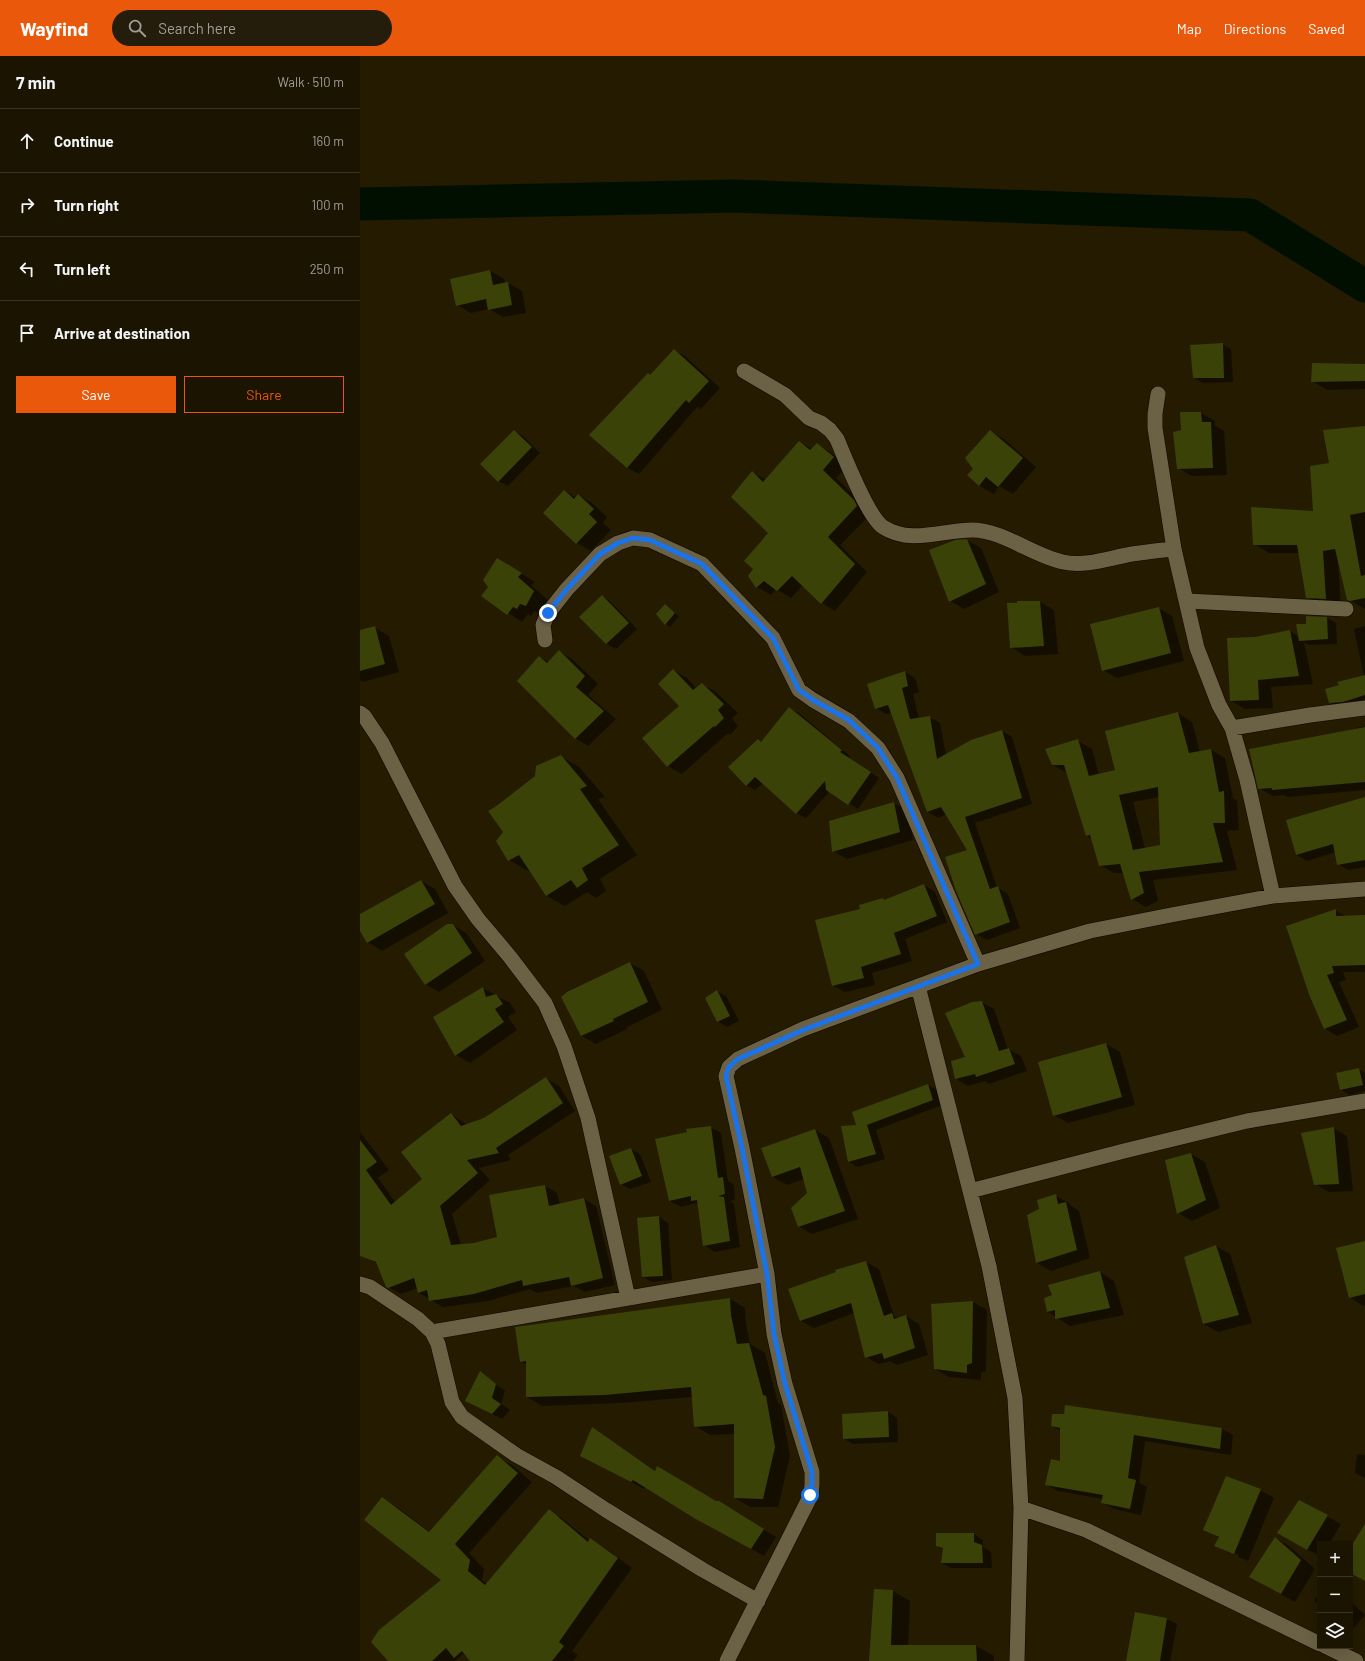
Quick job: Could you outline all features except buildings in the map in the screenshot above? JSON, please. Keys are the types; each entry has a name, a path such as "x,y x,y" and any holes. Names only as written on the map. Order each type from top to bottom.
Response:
{"street":[{"path":"744,371 785,395 809,418 821,423 830,430 837,439 875,520 883,527 900,534 920,537 973,530 987,532 1011,541 1044,557 1065,563 1086,564 1133,554 1174,549"},
{"path":"1158,394 1155,414 1155,428 1174,549 1197,648 1219,705 1232,728 1247,780 1273,896"},
{"path":"545,640 543,625 548,613 567,589 600,554 618,543 633,538 650,540 702,564 773,638 799,690 813,700 849,720 878,748 897,778 978,964"},
{"path":"1187,601 1346,609"},
{"path":"1232,728 1310,715 1365,708"},
{"path":"360,713 364,716 382,743 455,886 478,919 510,957 545,1003 564,1046 588,1118 628,1298"},
{"path":"727,1661 810,1495 812,1484 812,1472 785,1384 774,1334 767,1274 726,1076 729,1067 738,1059 803,1030 918,986 978,964 1090,932 1273,896 1365,889"},
{"path":"918,986 989,1266 1016,1398 1021,1508 1017,1661"},
{"path":"970,1192 1124,1151 1247,1121 1365,1101"},
{"path":"432,1332 767,1274"},
{"path":"360,1284 370,1287 412,1315 432,1332 438,1344 452,1402 462,1418 516,1455 556,1477 618,1518 703,1570 758,1601"},
{"path":"1021,1508 1086,1530 1317,1643"},
{"path":"1331,1649 1356,1661"}],"waterway":[{"path":"360,204 735,196 1250,215 1365,286"}],"route":[{"path":"548,613 567,589 600,554 618,543 633,538 650,540 702,564 773,638 781,652 790,675 799,690 813,700 849,720 878,748 897,778 978,964 803,1030 738,1059 729,1067 726,1076 767,1274 774,1334 785,1384 812,1472 810,1495"}]}
